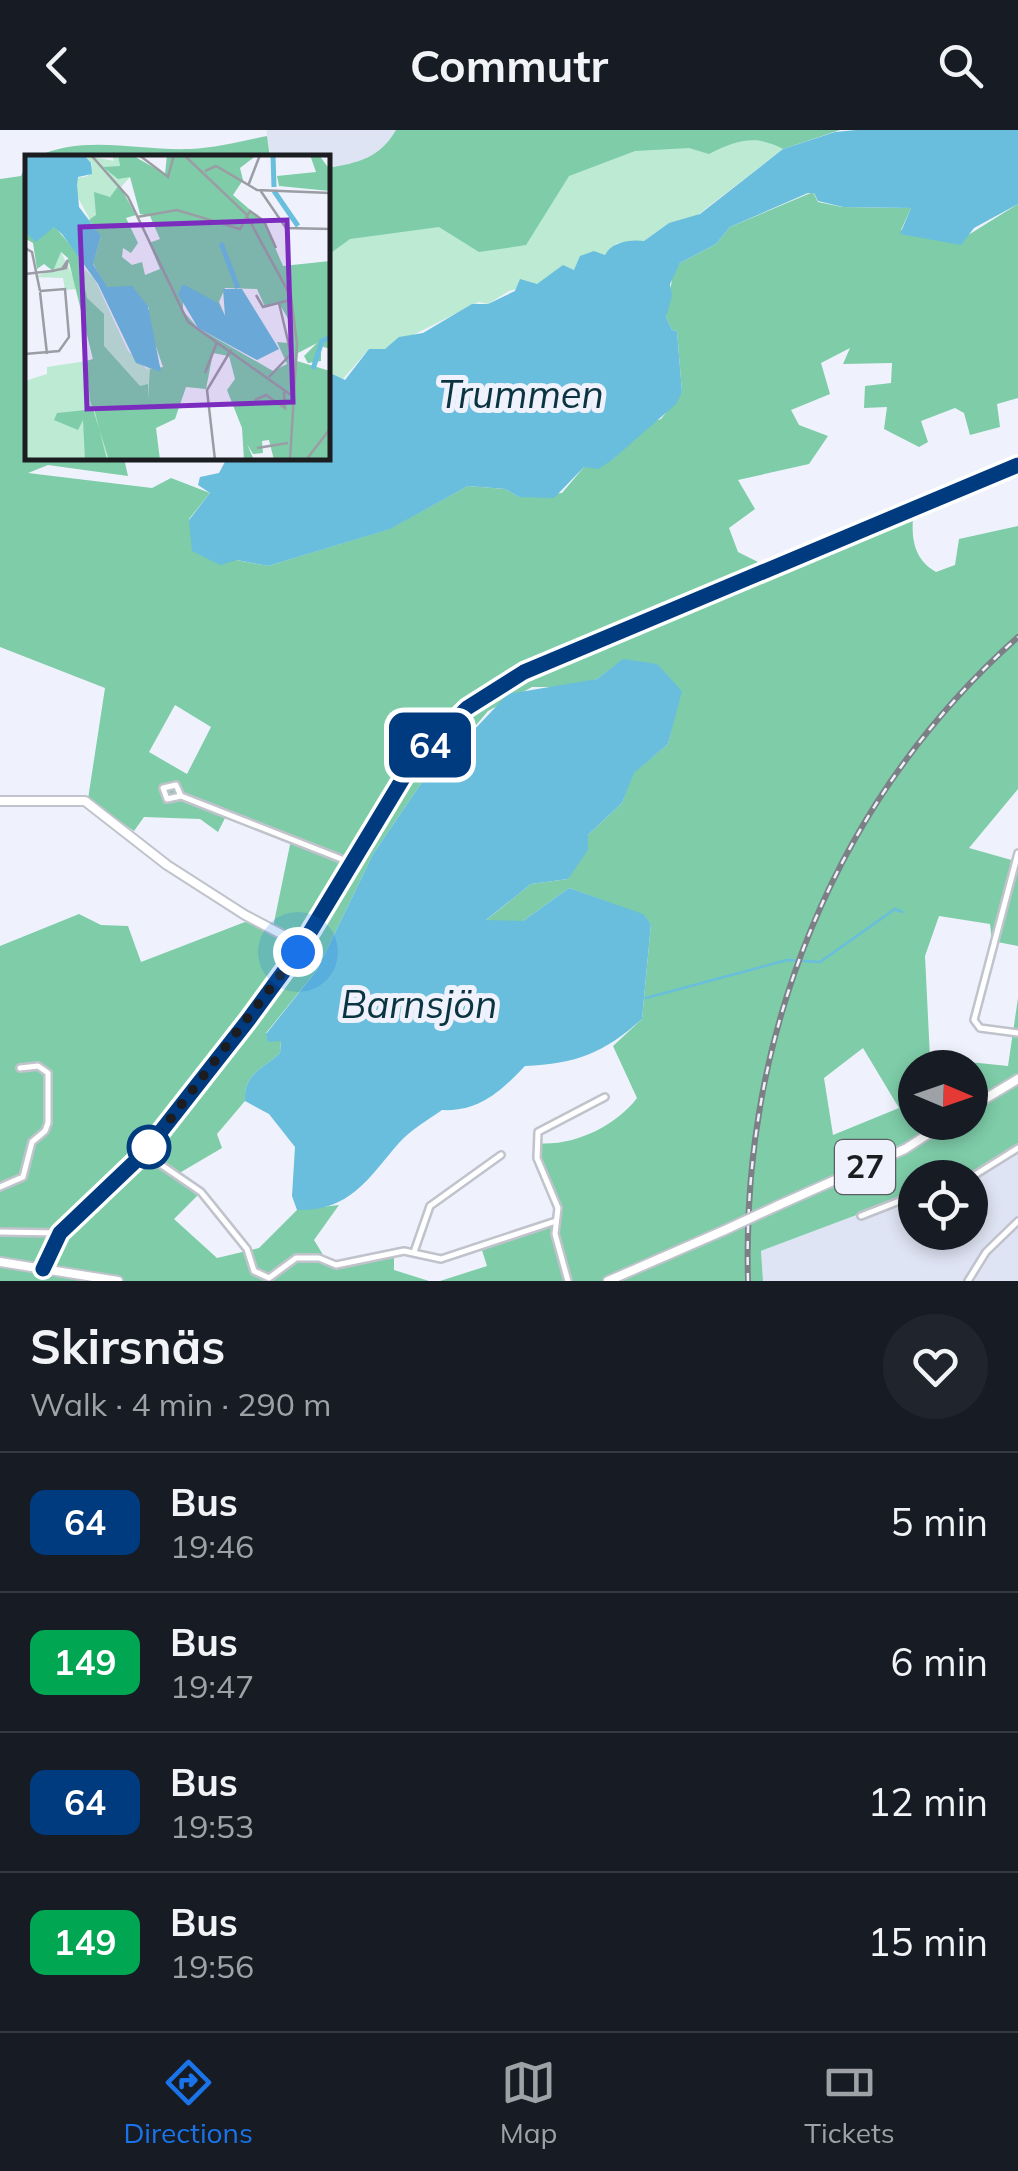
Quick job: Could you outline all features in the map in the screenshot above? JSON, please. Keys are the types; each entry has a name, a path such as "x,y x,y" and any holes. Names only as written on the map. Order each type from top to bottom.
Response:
{"street":[{"path":"43,1269 60,1233 144,1153 302,945 414,760 467,708 524,672 1018,465"},
{"path":"181,796 344,860 348,867"},
{"path":"0,801 84,801 167,865 245,915 302,945"},
{"path":"1018,853 974,1020 980,1028 1018,1033"},
{"path":"0,1187 24,1177 32,1142 46,1131 48,1123 48,1073 38,1066 20,1068"},
{"path":"988,1097 1018,1079"},
{"path":"568,1281 556,1221 558,1208 536,1151 539,1129 605,1096"},
{"name":"27","path":"608,1281 919,1140"},
{"path":"988,1170 1015,1157 1018,1148"},
{"path":"144,1153 201,1192 247,1249 260,1276 274,1276 296,1258 319,1258 336,1265 414,1252 448,1258 556,1221"},
{"path":"414,1252 430,1206 501,1155"},
{"path":"861,1216 898,1202"},
{"path":"968,1281 986,1252 1018,1221"},
{"path":"0,1232 60,1233"},
{"path":"0,1262 118,1281"}],"shaded area":[{"path":"266,130 396,130 386,147 359,163 330,168 330,155 271,155"},
{"path":"1018,1143 1018,1281 763,1281 761,1251 898,1199 898,1250 988,1250 988,1161"}],"green space":[{"path":"396,130 728,145 737,138 769,142 783,149 695,217 669,223 644,241 617,243 605,255 594,251 574,270 563,266 541,283 509,291 488,304 479,302 385,349 369,349 342,380 330,373 330,168 367,158"},
{"path":"396,130 840,130 783,149 754,140 737,142 709,154 689,148 635,151 569,176 526,245 479,252 439,227 350,239 330,254 330,168 367,158"},
{"path":"267,136 270,155 41,155 92,145 171,149 219,146"},
{"path":"25,167 25,460 124,460 128,476 48,465 28,473 152,488 171,478 210,493 189,519 205,554 268,566 389,529 468,486 505,489 519,497 562,493 584,467 612,460 649,423 661,419 682,392 677,331 672,330 666,317 673,273 680,263 716,244 730,227 813,192 818,202 842,207 911,208 901,230 965,237 1018,204 1018,398 997,404 1000,427 970,435 964,413 955,408 921,421 928,442 919,447 884,429 887,407 864,408 865,386 891,383 892,363 843,364 850,348 821,363 830,394 791,410 799,425 828,436 809,464 738,480 755,509 729,528 738,552 768,567 914,508 917,552 936,572 955,565 959,539 1018,526 1018,789 969,848 1015,861 1018,853 1018,946 992,941 990,924 939,916 925,956 930,1050 898,1050 898,1106 863,1048 824,1078 833,1135 898,1108 898,1140 988,1140 988,1064 1008,1066 1018,998 1018,1143 988,1164 988,1160 898,1160 898,1199 761,1251 763,1281 440,1281 487,1266 481,1247 556,1221 558,1214 537,1158 536,1143 564,1142 592,1133 617,1118 637,1098 613,1046 642,1019 651,924 643,915 569,888 523,921 485,921 531,884 568,879 588,835 622,803 633,773 668,744 681,690 623,660 597,679 564,687 532,687 488,711 455,750 435,763 373,854 317,970 266,1033 281,1040 280,1053 247,1084 245,1101 217,1134 222,1148 176,1175 201,1192 174,1219 217,1258 259,1248 297,1210 339,1205 314,1240 328,1263 336,1265 394,1252 394,1270 429,1281 0,1281 0,946 79,914 101,925 128,926 141,962 245,922 272,932 291,840 228,812 218,832 200,819 144,817 134,831 88,799 105,688 0,647 0,179 21,176","holes":["175,705 211,727 187,774 149,752"]}],"water":[{"name":"Trummen","path":"1018,130 1018,204 974,228 961,245 900,234 911,208 843,207 818,201 814,193 808,193 730,227 716,244 680,263 670,284 672,296 666,317 672,330 677,331 682,392 676,404 612,460 598,469 584,467 554,498 519,497 505,489 468,486 390,529 268,566 237,560 220,565 192,551 189,520 210,493 198,485 200,477 219,473 226,460 330,460 330,373 345,380 369,349 385,349 399,337 423,333 472,304 488,304 515,291 520,279 537,284 563,265 574,270 580,256 594,251 605,255 622,242 644,241 669,223 700,214 783,149 835,132"},
{"name":"Barnsjön","path":"623,659 657,664 682,691 668,744 634,773 622,803 588,835 588,850 568,879 531,884 486,920 523,921 569,888 643,914 651,924 642,1019 602,1048 559,1063 525,1066 478,1104 442,1110 408,1134 356,1191 331,1205 297,1210 292,1196 295,1147 269,1114 245,1101 251,1078 280,1053 281,1041 268,1042 266,1034 317,970 373,854 435,763 455,750 508,694 597,679"}],"waterway":[{"path":"646,998 787,960 820,962 895,909 902,912"}],"railway":[{"path":"748,1281 750,1190 761,1100 782,1013 811,929 850,848 897,772 953,702 1018,637"}],"bus line":[{"name":"64","path":"43,1269 60,1233 144,1153 249,1019 298,952 414,760 467,708 524,672 1018,465"}],"route":[{"path":"149,1147 298,952"}]}
